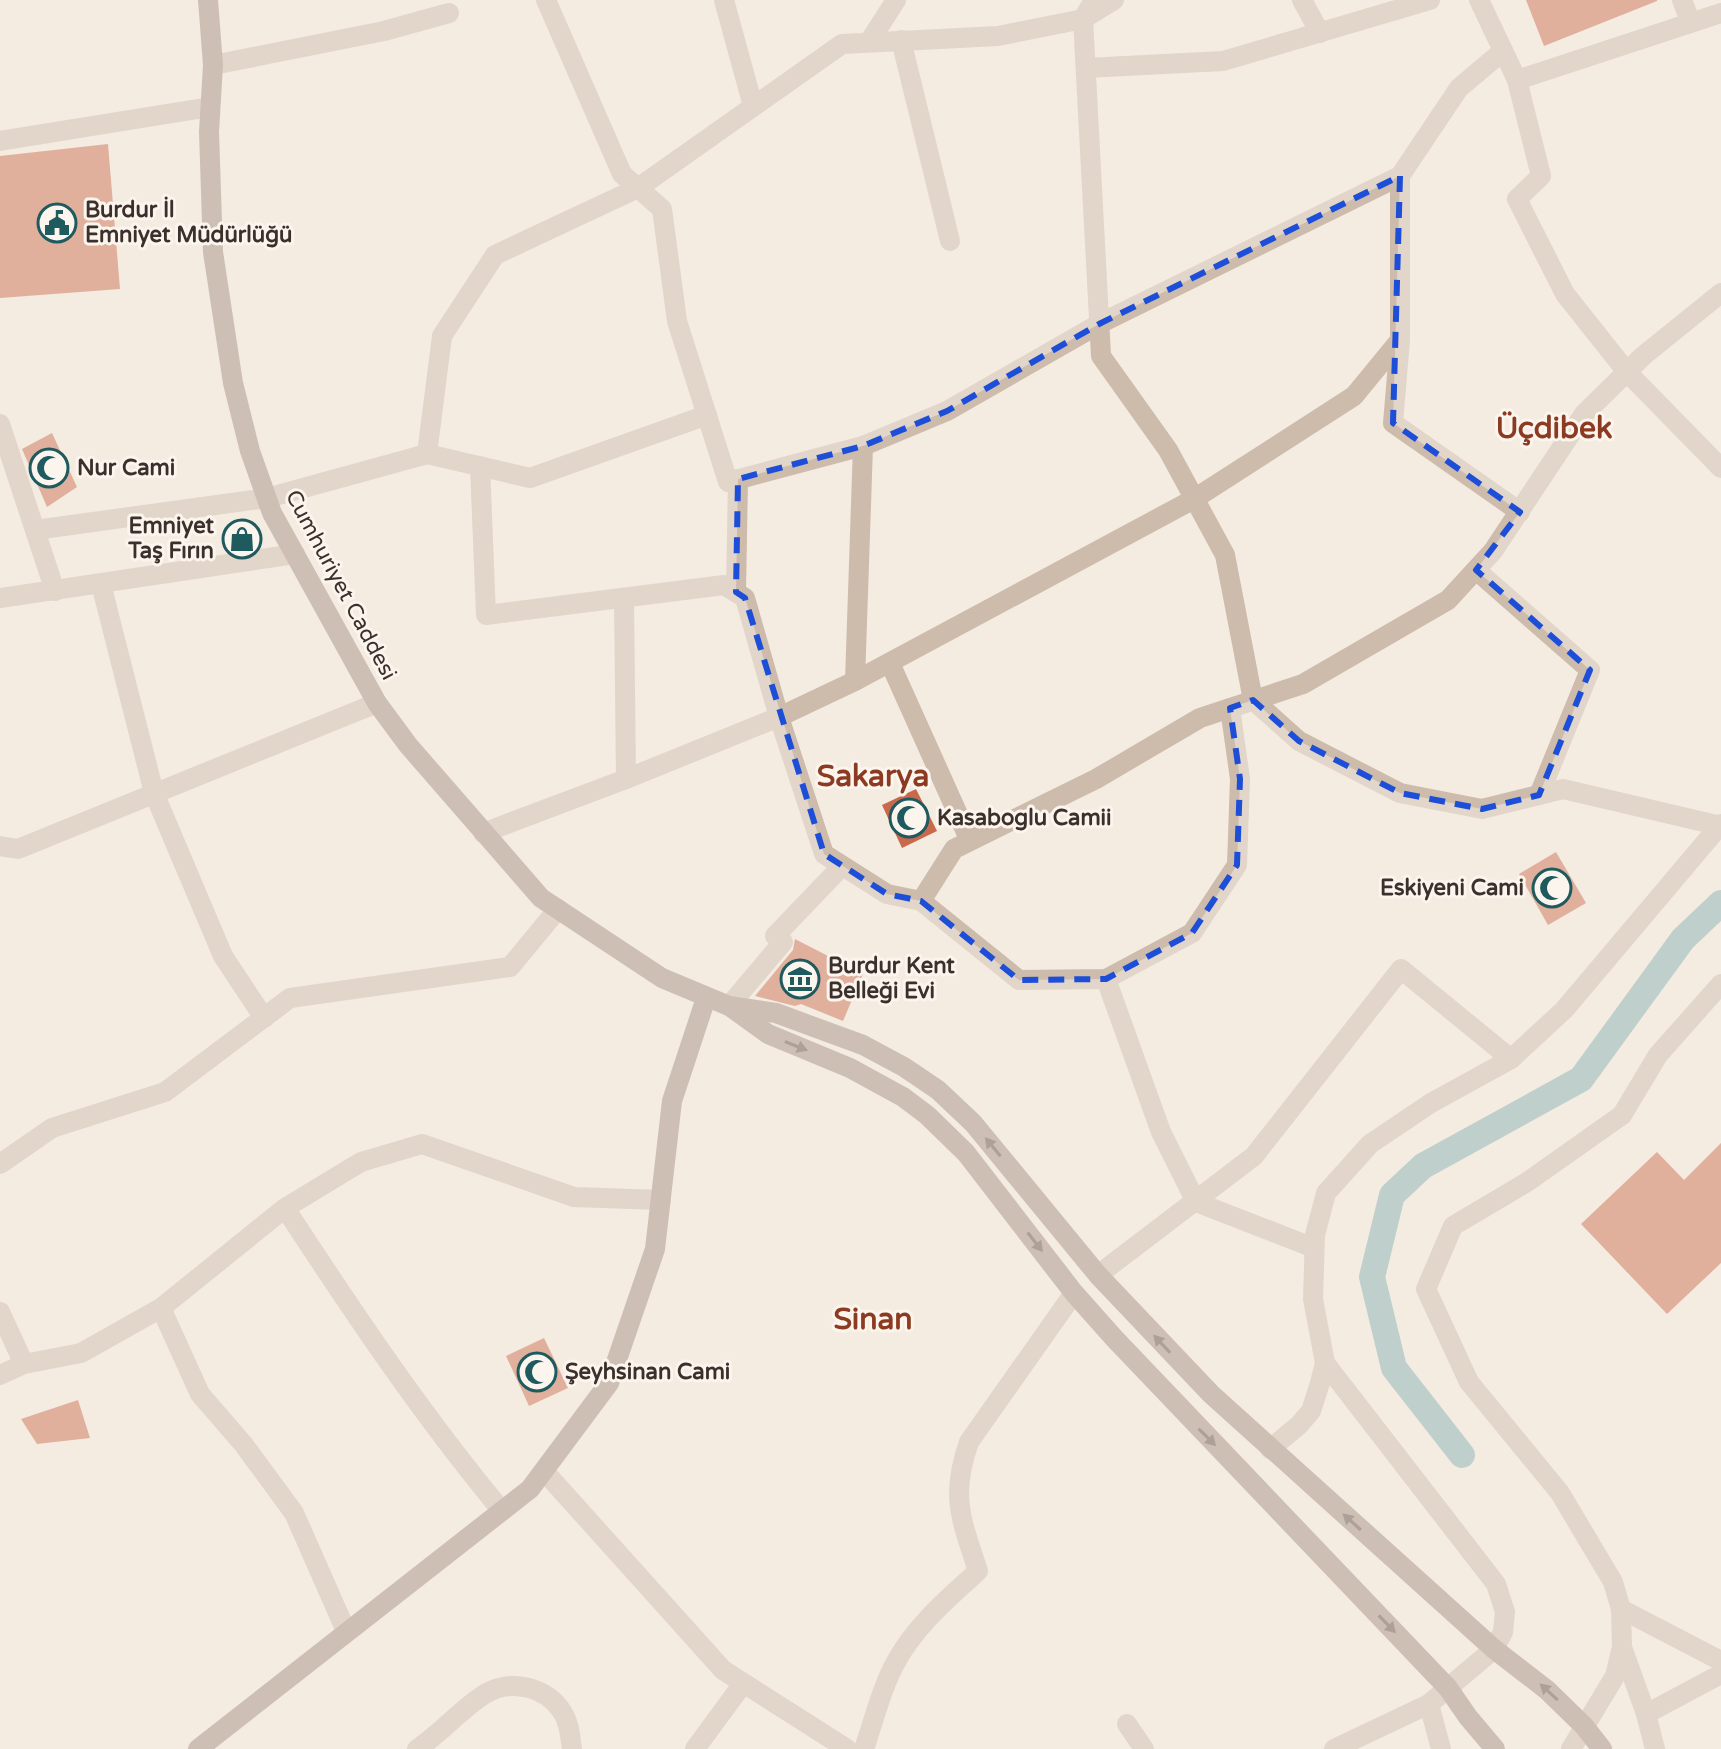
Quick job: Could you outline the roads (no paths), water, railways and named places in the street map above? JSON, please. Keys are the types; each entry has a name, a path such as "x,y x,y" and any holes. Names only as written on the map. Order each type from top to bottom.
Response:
{"main road":[{"name":"Cumhuriyet Caddesi","path":"208,0 213,65 209,194 221,315 233,383 250,451 267,498 295,554 377,703 408,745 541,898 662,978 729,1006"},
{"path":"198,1749 530,1489 609,1383 655,1249 672,1101 706,998"},
{"path":"729,1006 776,1013 863,1045 938,1090 973,1123 1098,1275 1211,1394 1494,1649 1547,1690 1584,1726 1602,1749"},
{"path":"729,1006 768,1034 877,1081 927,1115 966,1153 1074,1293 1155,1383 1448,1688 1495,1749"}],"street":[{"path":"546,0 622,174 662,209 677,321 728,482 863,446 947,411 1099,324 1400,176 1459,88 1503,51"},
{"path":"724,0 753,106"},
{"path":"869,42 896,0"},
{"path":"1094,0 1083,19 1101,356 1168,450 1225,555 1253,700 1299,741 1400,793 1482,809 1563,789 1720,826 1564,1010 1511,1059 1431,1103 1370,1144 1326,1193 1315,1235 1313,1299 1325,1363 1311,1411 1270,1449"},
{"path":"427,454 442,336 495,255 638,188 842,44 998,36 1083,19 1114,0"},
{"path":"1302,0 1320,33"},
{"path":"1086,68 1223,61 1430,0"},
{"path":"1479,0 1517,80 1541,176 1517,199 1565,294 1627,372 1721,468"},
{"path":"1682,0 1691,23"},
{"path":"213,65 384,31 449,13"},
{"path":"1517,80 1721,13"},
{"path":"901,40 950,241"},
{"path":"0,141 210,107"},
{"path":"1400,176 1400,340 1393,423 1520,512"},
{"path":"921,901 954,849 1096,779 1200,718 1303,684 1448,600 1493,551 1584,414 1627,372 1721,293"},
{"path":"483,833 779,717 890,663 1194,499 1354,396 1400,340"},
{"path":"35,530 267,498 427,454 530,478 707,415"},
{"path":"0,424 55,591"},
{"path":"855,681 863,446"},
{"path":"480,466 486,615 724,585 745,598 779,717 824,854 887,894 921,901 1019,980 1106,979 1192,933 1237,865 1240,779 1230,708"},
{"path":"736,592 738,479"},
{"path":"0,598 295,554"},
{"path":"1476,570 1590,670 1539,795"},
{"path":"101,584 154,793 223,956 264,1018"},
{"path":"624,599 626,779"},
{"path":"890,663 970,841"},
{"path":"0,846 18,849 377,703"},
{"path":"729,1006 783,942 775,936 842,866"},
{"path":"0,1164 52,1128 165,1092 290,998 510,967 558,909"},
{"path":"1098,1275 1254,1156 1401,969 1511,1059"},
{"path":"1106,979 1161,1132 1196,1202 1314,1248"},
{"path":"1571,1749 1615,1676 1622,1647 1621,1609 1609,1572 1560,1493 1469,1382 1426,1289 1453,1226 1527,1182 1622,1115 1658,1055 1721,984"},
{"path":"0,1375 24,1364 81,1353 161,1308 285,1208 361,1162 422,1144 574,1197 661,1200"},
{"path":"285,1208 381,1354 458,1458 502,1511"},
{"path":"864,1749 895,1663 909,1641 926,1620 978,1571 959,1512 961,1464 969,1442 1074,1293"},
{"path":"161,1308 200,1394 244,1445 294,1513 346,1631"},
{"path":"0,1312 24,1364"},
{"path":"1325,1363 1496,1584 1505,1612 1503,1632 1494,1649 1429,1704 1334,1749"},
{"path":"544,1471 723,1670 742,1685 847,1749"},
{"path":"1621,1609 1721,1661"},
{"path":"1622,1647 1655,1749"},
{"path":"1646,1714 1721,1674"},
{"path":"695,1749 742,1685"},
{"path":"417,1749 486,1693 515,1686 543,1694 555,1702 564,1714 572,1749"},
{"path":"1429,1704 1441,1749"},
{"path":"1127,1724 1144,1749"}],"waterway":[{"path":"1462,1455 1394,1368 1372,1277 1392,1195 1423,1166 1581,1079 1683,939 1721,903"}],"place":[{"name":"Burdur İl Emniyet Müdürlüğü","path":"57,223"},
{"name":"Nur Cami","path":"49,468"},
{"name":"Emniyet Taş Fırın","path":"242,539"},
{"name":"Kasaboglu Camii","path":"909,818"},
{"name":"Eskiyeni Cami","path":"1552,888"},
{"name":"Burdur Kent Belleği Evi","path":"800,979"},
{"name":"Şeyhsinan Cami","path":"537,1372"}],"district":[{"name":"Üçdibek","path":"1554,428"},
{"name":"Sakarya","path":"873,776"},
{"name":"Sinan","path":"873,1319"}]}
